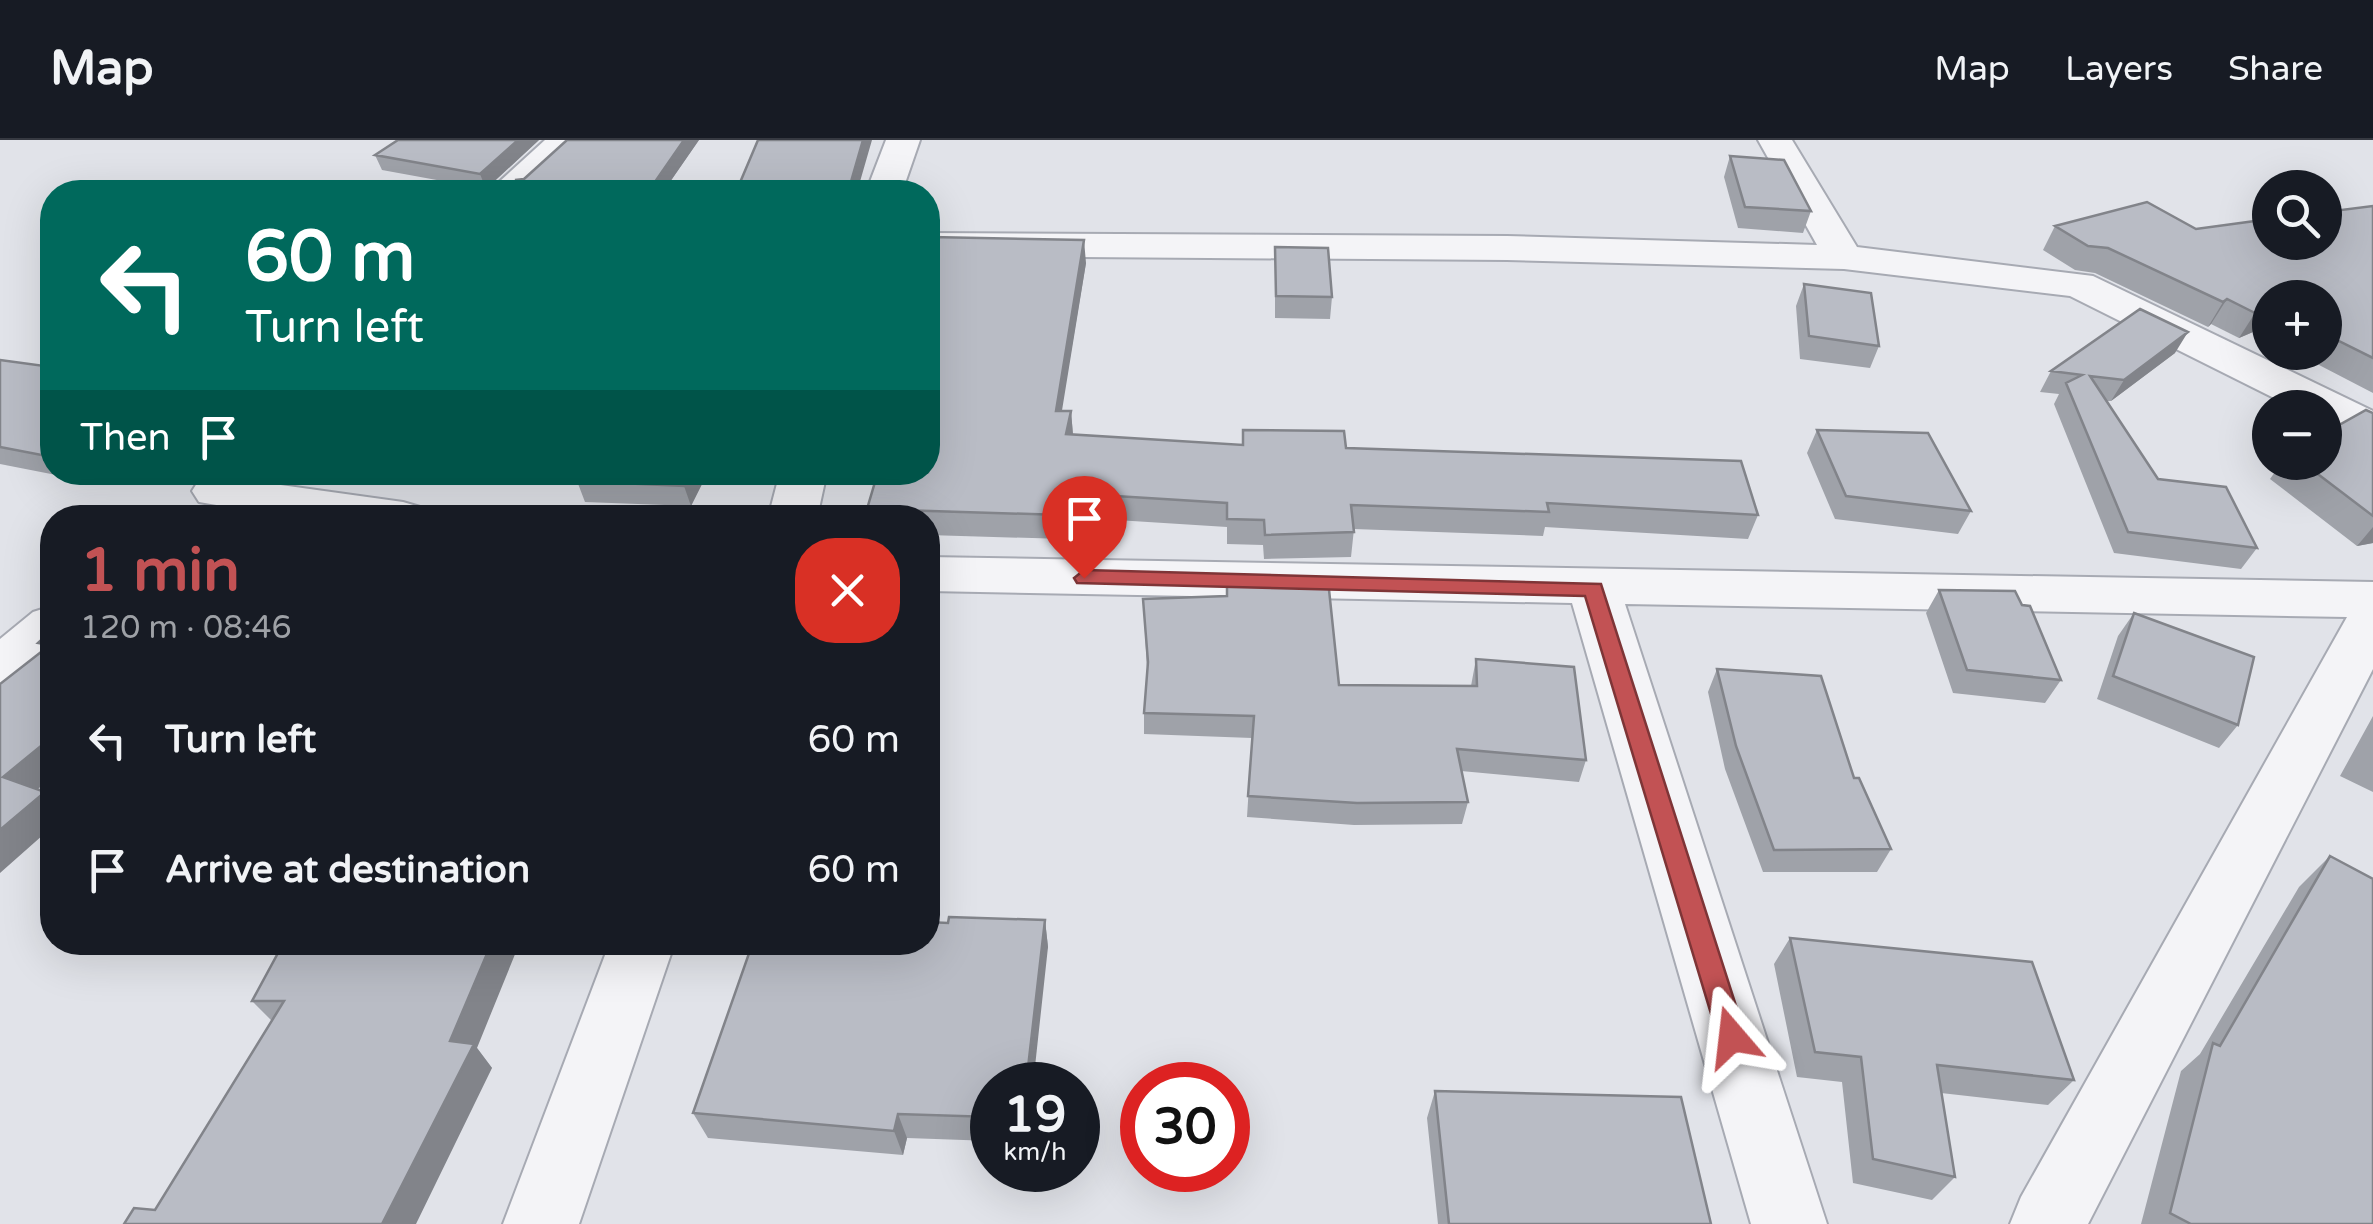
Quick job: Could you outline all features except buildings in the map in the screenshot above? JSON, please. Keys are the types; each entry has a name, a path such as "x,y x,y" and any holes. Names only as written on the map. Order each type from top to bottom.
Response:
{"street":[{"path":"520,180 566,140"},
{"path":"888,180 903,140"},
{"path":"1774,140 1844,256"},
{"path":"940,245 1507,248 1844,256 2079,285 2373,428"},
{"path":"210,494 298,505"},
{"path":"940,574 2373,600"},
{"path":"1594,589 1789,1224"},
{"path":"2048,1224 2373,618"},
{"path":"0,668 40,635"},
{"path":"573,1224 541,1224 638,955"}],"route":[{"path":"1084,578 1594,589 1732,1037"}]}
